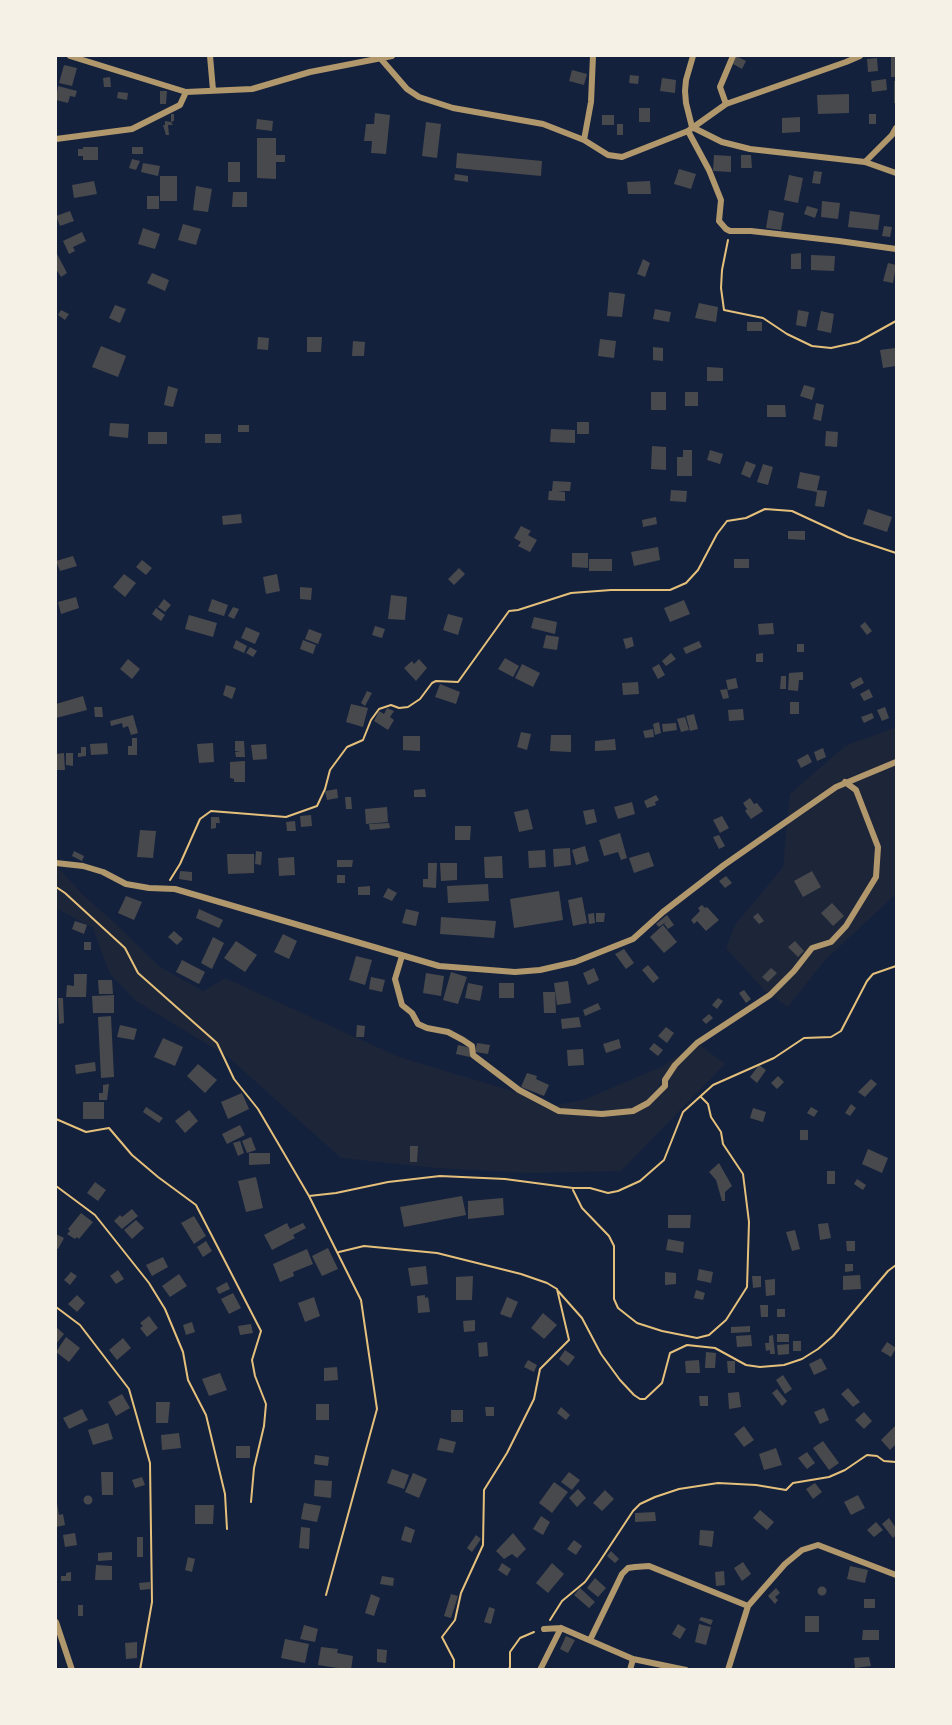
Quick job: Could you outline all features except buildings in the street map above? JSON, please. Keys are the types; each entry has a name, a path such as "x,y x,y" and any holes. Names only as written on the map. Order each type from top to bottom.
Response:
{"street":[{"path":"70,56 186,92 252,89 310,72 392,56"},
{"path":"95,63 97,56"},
{"path":"210,56 213,90"},
{"path":"584,140 591,102 593,56"},
{"path":"693,56 685,91 690,129 721,200 719,221 730,231 751,231 897,249"},
{"path":"726,105 720,87 733,56"},
{"path":"381,59 407,89 419,96 453,108 530,120 584,140 608,155 622,157 690,129 726,105 860,56"},
{"path":"56,139 132,129 180,105 186,92"},
{"path":"865,162 897,128"},
{"path":"690,129 722,142 750,149 865,162 897,173"},
{"path":"56,863 83,866 104,872 126,884 165,888 288,921 439,966 515,972 556,967 633,939 663,912 724,865 845,782 897,762"},
{"path":"402,956 395,980 402,1005 412,1013 418,1024 448,1032 463,1040 472,1046 473,1055 519,1090 559,1111 602,1114 633,1111 648,1103 665,1086 664,1080 696,1043 770,995 794,971 812,948 831,942 846,926 876,877 878,847 856,790 845,782"},
{"path":"728,1670 748,1606 785,1564 802,1550 818,1545 897,1575"},
{"path":"590,1640 622,1574 628,1568 649,1566 696,1587 748,1606"},
{"path":"56,1622 72,1670"},
{"path":"540,1670 561,1628"},
{"path":"544,1629 561,1628 633,1659 686,1670"},
{"path":"630,1670 633,1659"}],"path":[{"path":"730,231 722,270 721,288 724,310 763,318 787,334 812,346 831,348 858,342 897,321"},
{"path":"165,888 180,864 200,819 211,811 218,810 286,818 316,806 325,789 330,770 347,747 363,740 371,720 379,709 391,705 408,708 420,699 432,683 436,681 458,682 509,611 571,593 670,590 686,584 698,570 717,534 727,521 746,518 765,509 792,511 848,537 897,553"},
{"path":"56,887 125,948 138,973 217,1043 234,1079 258,1109 309,1196 361,1300 377,1409 326,1595"},
{"path":"309,1196 388,1182 440,1176 505,1179 590,1188 608,1193 618,1191 640,1181 663,1160 682,1113 713,1085 774,1058 804,1038 831,1037 836,1034 841,1030 873,974 897,966"},
{"path":"573,1188 582,1208 609,1236 614,1246 614,1299 618,1308 637,1323 662,1331 697,1338 709,1335 726,1320 747,1287 749,1222 742,1174 723,1144 721,1132 711,1117 708,1104 701,1097"},
{"path":"56,1119 86,1132 109,1128 132,1155 196,1205 261,1331 252,1360 255,1376 267,1404 254,1467 251,1502"},
{"path":"56,1186 95,1215 149,1283 165,1309 183,1352 188,1380 206,1415 225,1494 227,1529"},
{"path":"339,1252 364,1246 438,1253 547,1283 557,1289 582,1318 601,1354 620,1380 640,1399 645,1399 662,1383 670,1353 687,1345 715,1348 746,1365 760,1367 784,1365 802,1359 833,1336 888,1270 897,1265"},
{"path":"454,1670 454,1660 442,1637 455,1620 461,1593 483,1545 484,1490 507,1453 534,1400 540,1369 569,1340 557,1289"},
{"path":"56,1307 80,1325 129,1389 150,1463 152,1602 140,1670"},
{"path":"507,1670 510,1666 510,1652 520,1638 544,1629 562,1601 585,1582 592,1573 640,1504 679,1490 718,1483 756,1485 786,1490 793,1484 829,1478 867,1455 877,1456 884,1461 897,1462"}],"shaded area":[{"path":"896,727 896,894 825,960 788,1007 765,991 726,948 735,925 783,867 790,794 845,746"},
{"path":"56,865 82,894 160,967 203,991 225,978 399,1057 522,1094 546,1107 583,1100 661,1067 697,1043 725,1064 621,1171 529,1173 437,1168 341,1158 227,1056 136,1001 110,974 93,928 56,908"}]}
